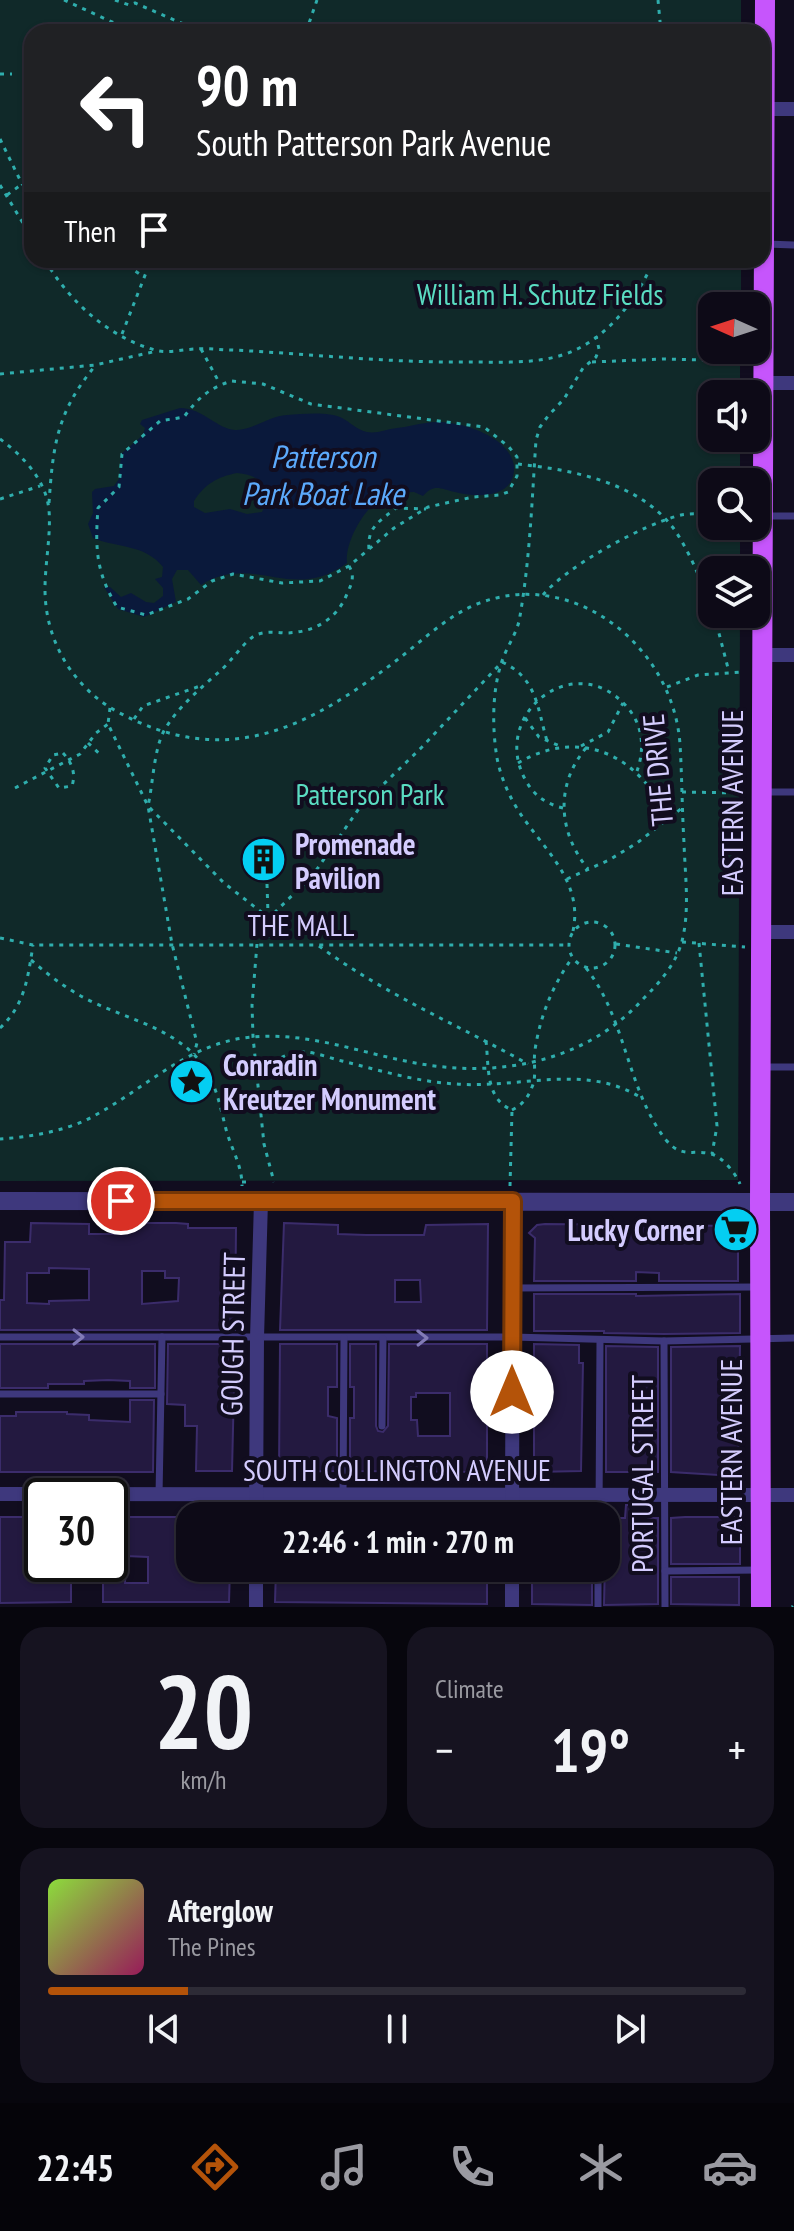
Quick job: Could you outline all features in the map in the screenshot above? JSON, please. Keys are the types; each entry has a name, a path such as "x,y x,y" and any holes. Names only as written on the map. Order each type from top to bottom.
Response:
{"main road":[{"name":"EASTERN AVENUE","path":"765,0 765,24"},
{"name":"EASTERN AVENUE","path":"763,380 764,268"},
{"name":"EASTERN AVENUE","path":"761,1607 761,932 752,793 762,655 762,540"}],"street":[{"path":"770,109 794,109"},
{"path":"770,383 794,383"},
{"path":"762,655 794,655"},
{"path":"761,932 794,932"},
{"path":"512,1192 512,1502"},
{"path":"0,1201 261,1201 512,1192 794,1202"},
{"name":"GOUGH STREET","path":"257,1502 261,1201"},
{"name":"SOUTH COLLINGTON AVENUE","path":"0,1494 794,1495"},
{"path":"256,1582 256,1607"},
{"path":"512,1582 512,1607"}],"lane":[{"path":"770,244 794,245"},
{"path":"770,516 794,516"},
{"path":"752,793 794,792"},
{"path":"760,1067 794,1067"},
{"path":"512,1288 760,1287"},
{"path":"0,1337 512,1337 664,1341 794,1338"},
{"path":"159,1495 162,1337"},
{"path":"343,1495 344,1338"},
{"path":"382,1426 383,1339"},
{"path":"599,1502 600,1340"},
{"name":"PORTUGAL STREET","path":"664,1341 665,1607"},
{"path":"0,1394 161,1394"},
{"path":"665,1571 761,1570"},
{"path":"598,1582 598,1607"}],"path":[{"path":"64,0 116,24"},
{"path":"115,0 129,5 135,3 184,24"},
{"path":"309,24 317,0"},
{"path":"658,0 660,24"},
{"path":"0,74 12,74"},
{"path":"0,139 22,184 7,195"},
{"path":"0,185 24,224"},
{"path":"51,268 93,318 157,351"},
{"path":"131,268 144,277"},
{"path":"121,335 148,268"},
{"path":"0,374 95,365 157,351 201,349 412,362 498,362 559,356 596,336 624,311 644,284 651,268"},
{"path":"596,336 599,349 592,362 583,368 564,399 540,427 520,620 502,662 494,737 502,778 523,818 567,879 576,906 569,945 572,958 593,977 624,1042 643,1099 668,1142 686,1153 712,1154 729,1168 740,1184"},
{"path":"201,349 220,384"},
{"path":"592,362 698,360"},
{"path":"49,507 52,457 58,431 75,390 95,365"},
{"path":"252,382 311,404 484,427 509,447 518,464 514,483 508,492 500,495 457,499 426,509 394,528 349,566 320,581 282,583 233,574 212,581 188,599 146,615 117,607 102,583 95,542 98,508 119,487 122,454 160,421 184,417 201,396 220,384 252,382"},
{"name":"THE DRIVE","path":"0,439 23,458 49,507 45,588 50,628 61,655 73,675 110,707 164,731 229,740 284,729 329,708 358,690 460,612 501,596 523,593 543,595 588,608 613,622 635,640 667,687 680,738 687,898 682,942 658,983 630,1014 586,1045 534,1063 489,1069 425,1065 304,1038 253,1037 216,1044 194,1054 82,1122 36,1135 0,1139"},
{"path":"518,464 589,477 614,485 653,508 690,556 698,574"},
{"path":"0,499 40,486"},
{"path":"369,549 368,537 373,526 396,508 426,509"},
{"path":"543,595 567,571 622,541 679,516 698,515"},
{"path":"148,806 164,731 252,637 269,632 299,633 328,620 338,610 353,580 354,573 349,566"},
{"path":"718,628 729,672"},
{"path":"502,662 518,669 525,677 547,741"},
{"path":"269,918 313,875 360,807 502,662"},
{"path":"667,687 698,675 744,672"},
{"path":"563,808 548,803 533,791 518,763 517,738 525,718 536,703 555,688 588,683 608,690 623,703 635,719 641,738 641,761 637,771"},
{"path":"134,720 143,706 204,685"},
{"path":"573,747 587,744 608,732 623,703"},
{"path":"110,707 108,724 148,806 172,944 197,1043 194,1054"},
{"path":"525,718 539,737 562,747"},
{"path":"15,788 80,754 96,733 108,724"},
{"path":"88,743 102,756"},
{"path":"518,763 562,747 586,748 616,757 637,771 653,790 668,821"},
{"path":"586,748 572,767 563,808 572,845 588,869"},
{"path":"63,753 69,761 75,777 72,786 59,788 45,768 53,755 63,753"},
{"path":"682,792 752,793"},
{"path":"148,806 224,883 269,918"},
{"path":"567,879 637,843 682,808"},
{"path":"267,884 269,944"},
{"path":"573,931 589,921 598,922 610,929 616,944 613,956 606,964 586,968"},
{"name":"THE MALL","path":"0,938 33,945 569,945"},
{"path":"682,942 744,946"},
{"path":"699,943 717,1126 712,1154"},
{"path":"257,944 253,1037 271,1182 280,1182"},
{"path":"317,944 387,991 528,1064"},
{"path":"616,944 677,953"},
{"path":"0,1028 11,1018 23,997 33,945"},
{"path":"512,1110 526,1099 535,1080 539,1029 557,980 572,958"},
{"path":"31,960 66,987 96,1004 165,1033 194,1054 219,1096 228,1135 242,1172 242,1182 251,1182"},
{"path":"303,1052 304,1038"},
{"path":"486,1041 496,1099 512,1110"},
{"path":"258,1076 266,1066 278,1059 303,1052 432,1082 491,1084 557,1078 627,1088 643,1099"},
{"path":"512,1110 512,1192"}],"green space":[{"name":"Patterson Park","path":"0,0 741,0 741,24 24,24 24,268 741,268 741,292 698,292 698,364 740,364 740,380 698,380 698,452 740,452 740,468 698,468 698,540 740,540 740,556 698,556 698,628 740,628 738,1180 0,1181"}],"water":[{"name":"Patterson Park Boat Lake","path":"180,408 196,411 235,430 280,416 308,414 336,416 360,430 371,432 445,422 466,426 494,439 510,455 514,471 504,489 488,494 471,495 438,488 431,489 423,496 414,492 387,493 382,505 371,507 358,525 348,548 347,563 327,574 308,579 290,579 239,573 220,576 201,585 188,570 177,570 172,579 176,602 144,617 118,609 104,587 110,587 121,597 131,593 154,603 163,596 163,588 155,579 162,577 163,567 139,550 93,538 88,524 93,513 92,492 114,486 119,479 121,454 143,435 145,428 140,424 142,420","holes":["237,473 259,480 266,490 262,512 247,514 230,509 205,513 194,507 198,495 212,482"]}],"building":[{"name":"Promenade Pavilion","path":"264,841 278,847 284,861 278,875 264,881 250,875 244,861 250,847"},
{"path":"31,1223 89,1224 89,1234 119,1234 119,1223 176,1223 188,1224 188,1228 236,1228 235,1330 0,1330 5,1242 30,1242","holes":["49,1268 89,1269 89,1300 27,1303 27,1273 49,1273","142,1271 165,1271 165,1278 179,1278 178,1301 142,1304"]},
{"path":"284,1223 338,1225 338,1234 366,1235 424,1235 426,1225 488,1224 487,1330 280,1330","holes":["395,1280 420,1280 421,1302 395,1302"]},
{"path":"537,1225 738,1226 738,1281 659,1281 659,1273 636,1272 636,1281 534,1281 535,1238 529,1233"},
{"path":"534,1294 740,1294 740,1333 534,1331"},
{"path":"0,1344 155,1344 155,1388 130,1388 130,1381 108,1380 48,1384 48,1388 0,1388"},
{"path":"168,1344 235,1344 232,1471 196,1471 197,1426 185,1426 185,1405 167,1404"},
{"path":"280,1344 337,1344 337,1387 328,1387 328,1416 337,1418 337,1471 279,1472"},
{"path":"350,1344 376,1344 376,1426 378,1431 383,1432 388,1426 389,1344 487,1344 487,1472 350,1471 350,1418 354,1418 354,1387 350,1387","holes":["416,1393 450,1393 450,1436 418,1436 417,1420 411,1420 411,1397 416,1397"]},
{"path":"534,1344 579,1345 579,1363 583,1363 581,1471 534,1472"},
{"path":"606,1346 658,1347 658,1472 606,1472"},
{"path":"740,1346 738,1471 718,1471 718,1475 671,1472 671,1347"},
{"path":"130,1400 154,1400 153,1472 0,1472 0,1416 16,1416 16,1412 67,1412 89,1415 89,1420 130,1422"},
{"path":"626,1505 636,1505 636,1518 658,1518 658,1604 604,1605 605,1582 620,1582 620,1518 625,1518"},
{"path":"0,1517 24,1517 24,1582 71,1582 71,1602 0,1603"},
{"path":"128,1517 176,1517 176,1582 230,1582 229,1602 103,1602 103,1582 148,1583 148,1557 128,1556"},
{"path":"740,1517 740,1564 671,1564 671,1518"},
{"path":"671,1577 739,1577 739,1605 671,1604"},
{"path":"276,1582 487,1582 487,1604 275,1602"},
{"path":"532,1582 592,1582 592,1605 532,1604"}],"place":[{"name":"Promenade Pavilion","path":"264,860"},
{"name":"Conradin Kreutzer Monument","path":"192,1081"},
{"name":"Lucky Corner","path":"735,1229"}],"route":[{"path":"121,1201 513,1201 512,1392"}],"park label":[{"name":"William H. Schutz Fields","path":"540,293"}]}
